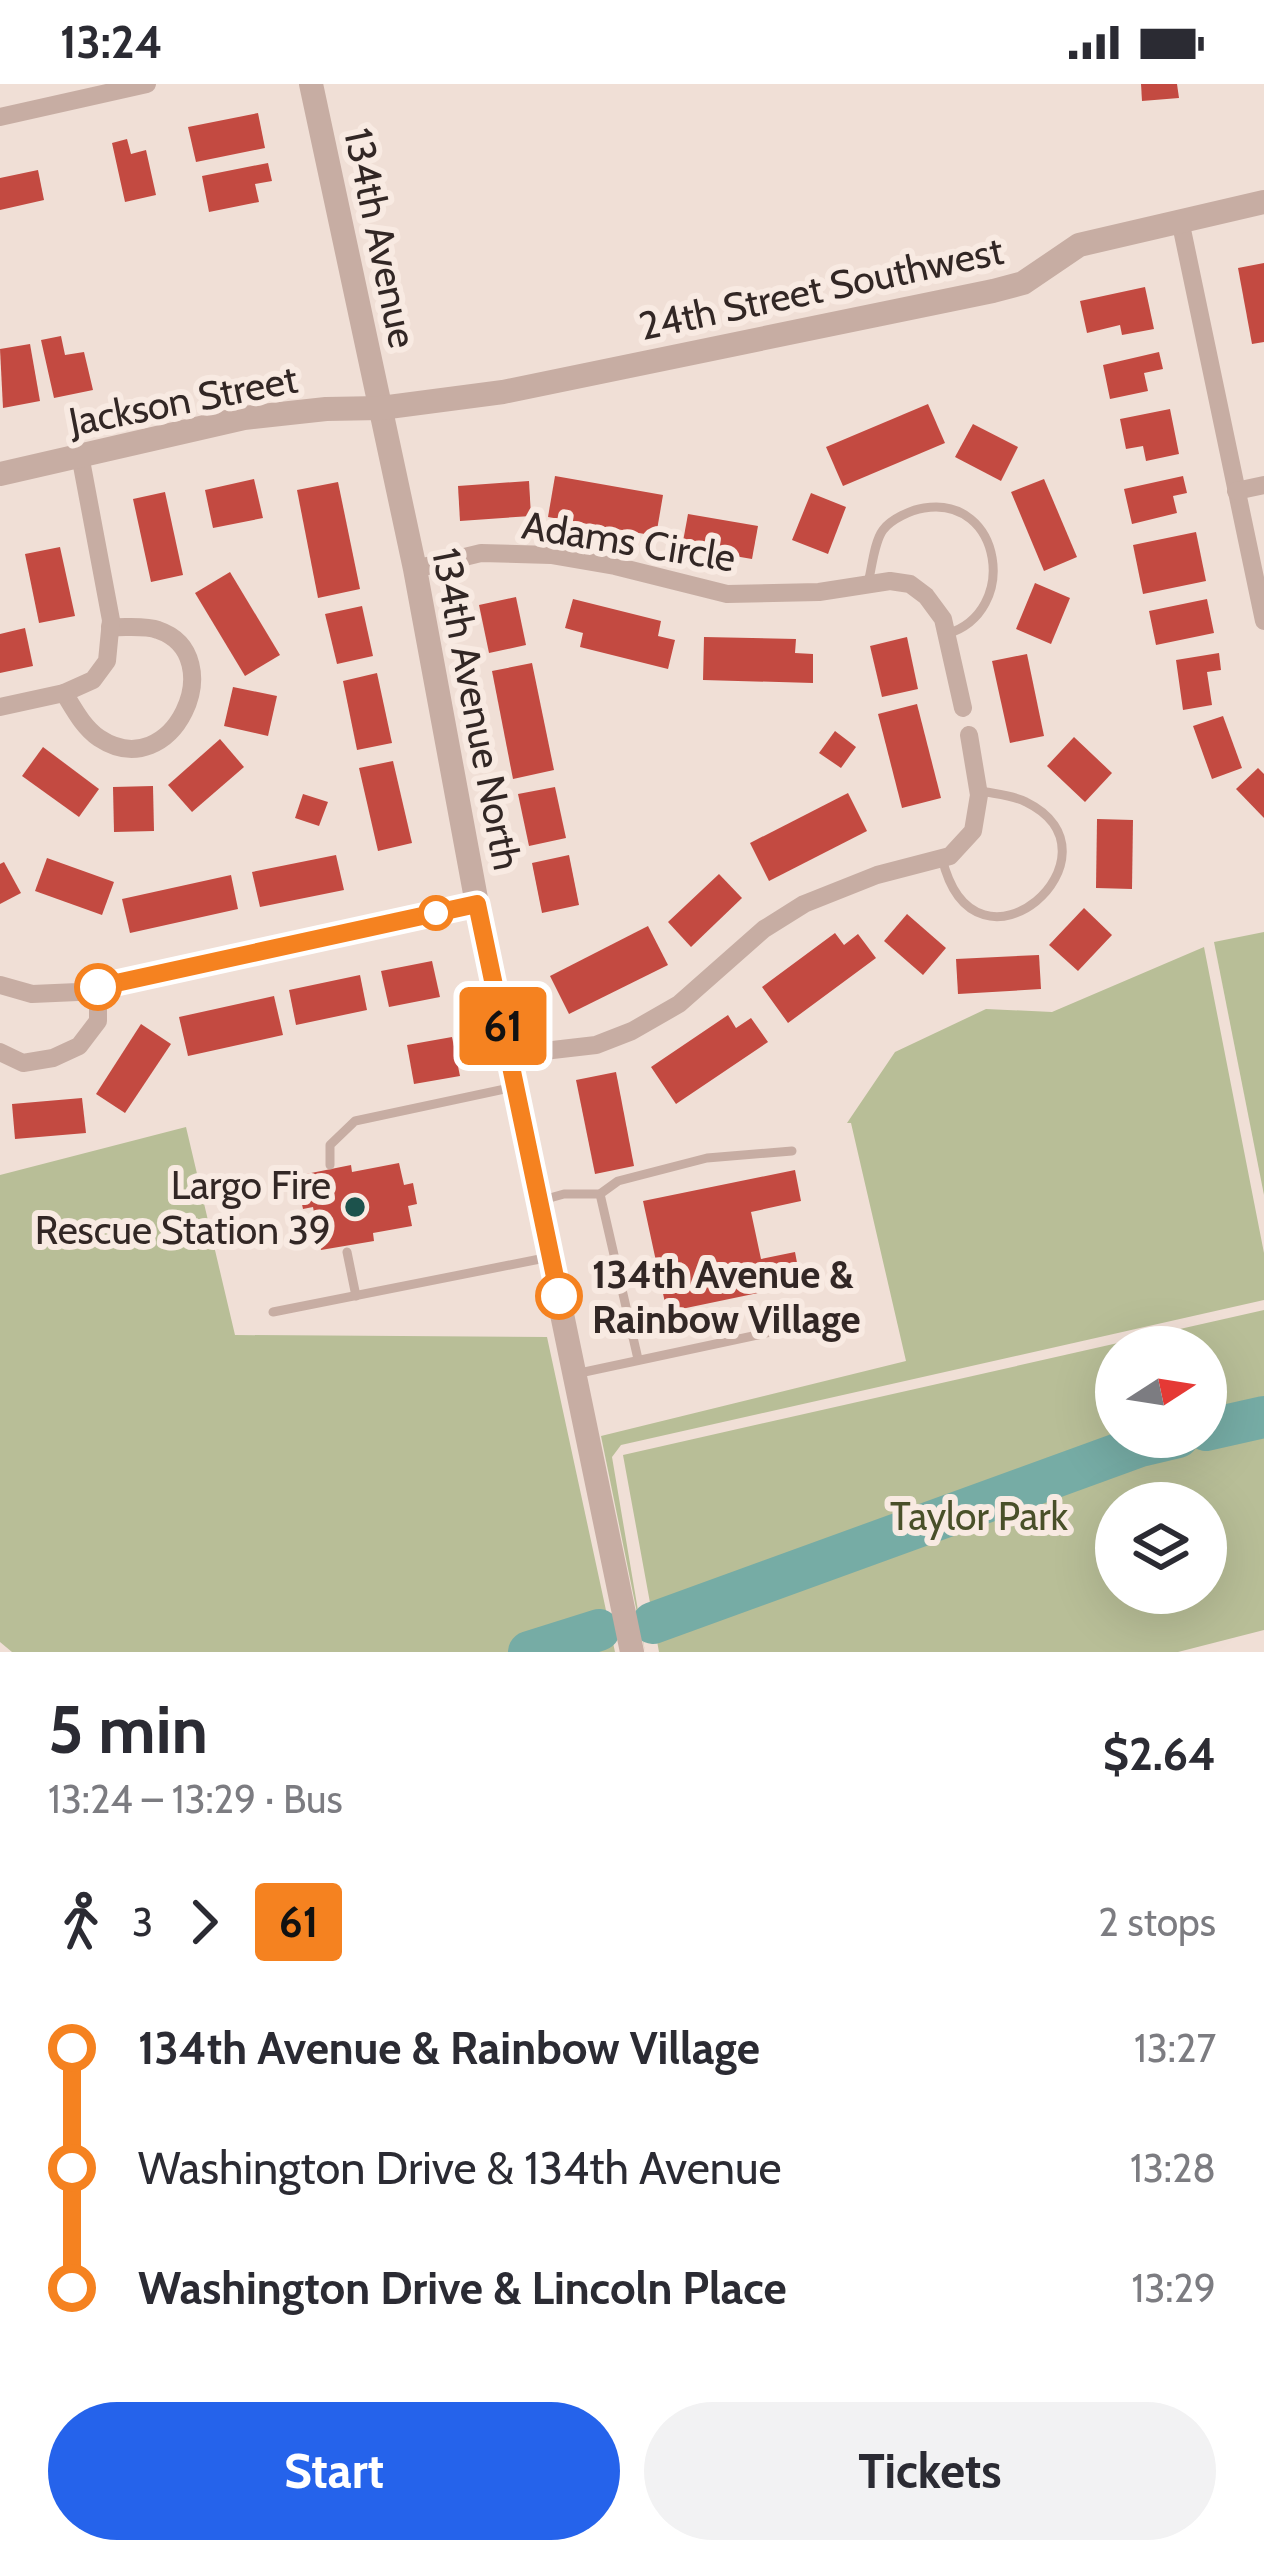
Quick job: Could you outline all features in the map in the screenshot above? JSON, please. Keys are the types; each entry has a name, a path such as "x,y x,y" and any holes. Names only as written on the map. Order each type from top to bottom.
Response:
{"street":[{"path":"0,117 147,84"},
{"name":"134th Avenue","path":"311,84 381,408"},
{"name":"24th Street Southwest","path":"381,408 543,385 993,291 1023,283 1079,245 1264,202"},
{"path":"1180,220 1264,622"},
{"name":"Jackson Street","path":"0,474 244,418 381,408"},
{"name":"134th Avenue North","path":"381,408 477,904 632,1652"},
{"path":"0,707 64,694 93,680 107,662 110,627 80,455"},
{"path":"1236,491 1264,485"},
{"name":"Adams Circle","path":"415,568 481,553 551,555 727,594 910,584 943,619 963,707"},
{"path":"64,694 87,728 118,746 152,743 180,723 190,704 192,679 186,657 158,630 110,627"},
{"path":"509,1055 596,1045 632,1030 679,1004 764,929 804,904 877,875 950,856 973,831 979,791 968,735"},
{"path":"0,985 32,994 98,987 477,904"},
{"path":"0,1052 23,1063 53,1058 79,1046 98,1021 98,987"}],"lane":[{"path":"868,583 883,530 909,511 956,509 987,538 994,582 985,606 966,628 947,634"},
{"path":"942,858 949,889 968,907 987,914 1030,909 1056,880 1058,833 1045,814 1023,800 979,791"},
{"path":"330,1166 330,1145 355,1121 515,1087"},
{"path":"539,1201 564,1194 600,1194 618,1181 707,1158 792,1151"},
{"path":"600,1194 627,1295 638,1359"},
{"path":"347,1252 356,1296"},
{"path":"273,1312 550,1257"},
{"path":"574,1374 818,1322"}],"green space":[{"path":"1264,932 1264,1195 1214,942"},
{"path":"1204,947 1264,1253 1264,1300 1149,1326 1095,1326 1095,1338 621,1445 612,1457 645,1652 601,1436 906,1361 851,1123 847,1123 895,1052 986,1009 1052,1012"},
{"path":"186,1127 235,1335 547,1337 615,1652 12,1652 0,1642 0,1175"},
{"name":"Taylor Park","path":"1264,1310 1264,1630 1178,1652 659,1652 623,1455 1095,1348 1095,1458 1227,1458 1227,1326 1193,1326"}],"building":[{"path":"1141,84 1177,84 1179,98 1142,101"},
{"path":"258,113 265,148 196,162 188,127"},
{"path":"127,139 131,154 146,150 156,195 125,202 112,143"},
{"path":"268,163 272,181 255,184 259,202 209,212 202,176"},
{"path":"38,170 44,200 0,210 0,178"},
{"path":"1264,263 1264,342 1252,344 1238,268"},
{"path":"1145,287 1154,329 1122,335 1120,325 1087,333 1080,301"},
{"path":"61,336 65,355 84,352 93,390 54,398 41,340"},
{"path":"30,344 40,401 3,408 0,349"},
{"path":"1159,352 1163,369 1144,373 1148,391 1110,399 1103,365"},
{"path":"928,404 945,443 843,486 826,447"},
{"path":"1170,409 1179,454 1146,461 1143,446 1126,449 1120,419"},
{"path":"973,424 1018,447 1001,481 955,457"},
{"path":"555,476 663,495 656,536 548,517"},
{"path":"1183,476 1187,493 1173,496 1177,513 1132,524 1124,489"},
{"path":"254,479 263,518 213,528 205,490"},
{"path":"1044,479 1077,557 1044,571 1011,492"},
{"path":"529,481 531,516 460,521 458,486"},
{"path":"338,482 360,589 318,598 297,490"},
{"path":"165,492 183,575 151,582 133,499"},
{"path":"811,493 846,507 828,554 792,540"},
{"path":"688,514 758,526 752,559 682,547"},
{"path":"1196,532 1206,581 1143,594 1133,545"},
{"path":"60,547 75,616 39,623 25,554"},
{"path":"230,572 280,655 245,676 195,593"},
{"path":"1035,583 1070,598 1051,644 1016,629"},
{"path":"516,597 526,645 489,653 479,605"},
{"path":"573,599 661,621 658,636 675,640 668,669 580,647 583,633 565,628"},
{"path":"1207,599 1214,633 1156,645 1149,611"},
{"path":"362,606 373,656 337,664 325,614"},
{"path":"25,628 33,666 0,673 0,634"},
{"path":"704,637 796,639 795,653 813,654 813,683 703,680"},
{"path":"907,637 918,689 882,697 870,646"},
{"path":"1219,653 1221,670 1207,672 1212,705 1183,710 1176,660"},
{"path":"1027,654 1044,736 1010,743 992,661"},
{"path":"532,663 554,770 513,779 492,671"},
{"path":"377,673 392,743 357,750 343,681"},
{"path":"233,687 277,696 268,736 224,726"},
{"path":"917,704 941,798 902,808 878,714"},
{"path":"1223,716 1242,768 1212,779 1193,726"},
{"path":"835,731 856,747 841,768 819,753"},
{"path":"1074,737 1112,773 1085,802 1047,766"},
{"path":"220,739 244,767 192,812 168,785"},
{"path":"43,747 99,789 79,817 22,776"},
{"path":"393,761 412,843 378,851 359,768"},
{"path":"1258,768 1264,774 1264,818 1236,789"},
{"path":"153,786 154,831 114,832 113,787"},
{"path":"555,787 566,838 529,846 518,794"},
{"path":"848,793 867,831 769,881 750,843"},
{"path":"303,794 328,802 319,826 295,818"},
{"path":"1097,819 1133,820 1132,889 1096,888"},
{"path":"336,855 344,890 260,907 252,872"},
{"path":"569,855 579,905 542,913 532,863"},
{"path":"47,858 114,882 102,915 35,891"},
{"path":"4,862 21,893 0,904 0,864"},
{"path":"719,874 742,898 691,947 668,922"},
{"path":"231,875 238,909 130,933 122,899"},
{"path":"1084,908 1112,935 1078,971 1049,945"},
{"path":"907,914 946,948 923,975 884,941"},
{"path":"648,926 668,965 569,1014 550,976"},
{"path":"835,933 844,945 858,934 876,958 788,1023 762,987"},
{"path":"1039,955 1041,989 958,994 956,959"},
{"path":"432,961 440,997 389,1007 381,971"},
{"path":"360,975 367,1010 296,1025 289,990"},
{"path":"274,996 283,1035 188,1056 179,1017"},
{"path":"728,1015 736,1028 751,1018 768,1042 676,1104 651,1067"},
{"path":"141,1024 171,1044 125,1113 96,1094"},
{"path":"452,1037 460,1076 414,1084 407,1045"},
{"path":"616,1072 634,1166 595,1174 576,1080"},
{"path":"82,1098 86,1133 15,1139 12,1104"},
{"name":"Largo Fire Rescue Station 39","path":"399,1163 404,1185 413,1183 417,1204 408,1206 412,1226 373,1233 374,1241 321,1250 313,1207 303,1209 300,1195 310,1193 306,1174 351,1165 352,1172"},
{"path":"795,1170 801,1201 751,1212 761,1259 795,1252 801,1284 667,1312 643,1201"}],"waterway":[{"path":"1227,1425 1264,1417"},
{"path":"653,1623 1107,1458"},
{"path":"529,1652 599,1630"}],"bus line":[{"name":"61","path":"98,987 477,904 559,1296"}],"place":[{"name":"Largo Fire Rescue Station 39","path":"355,1207"},
{"name":"134th Avenue & Rainbow Village","path":"559,1296"}]}
